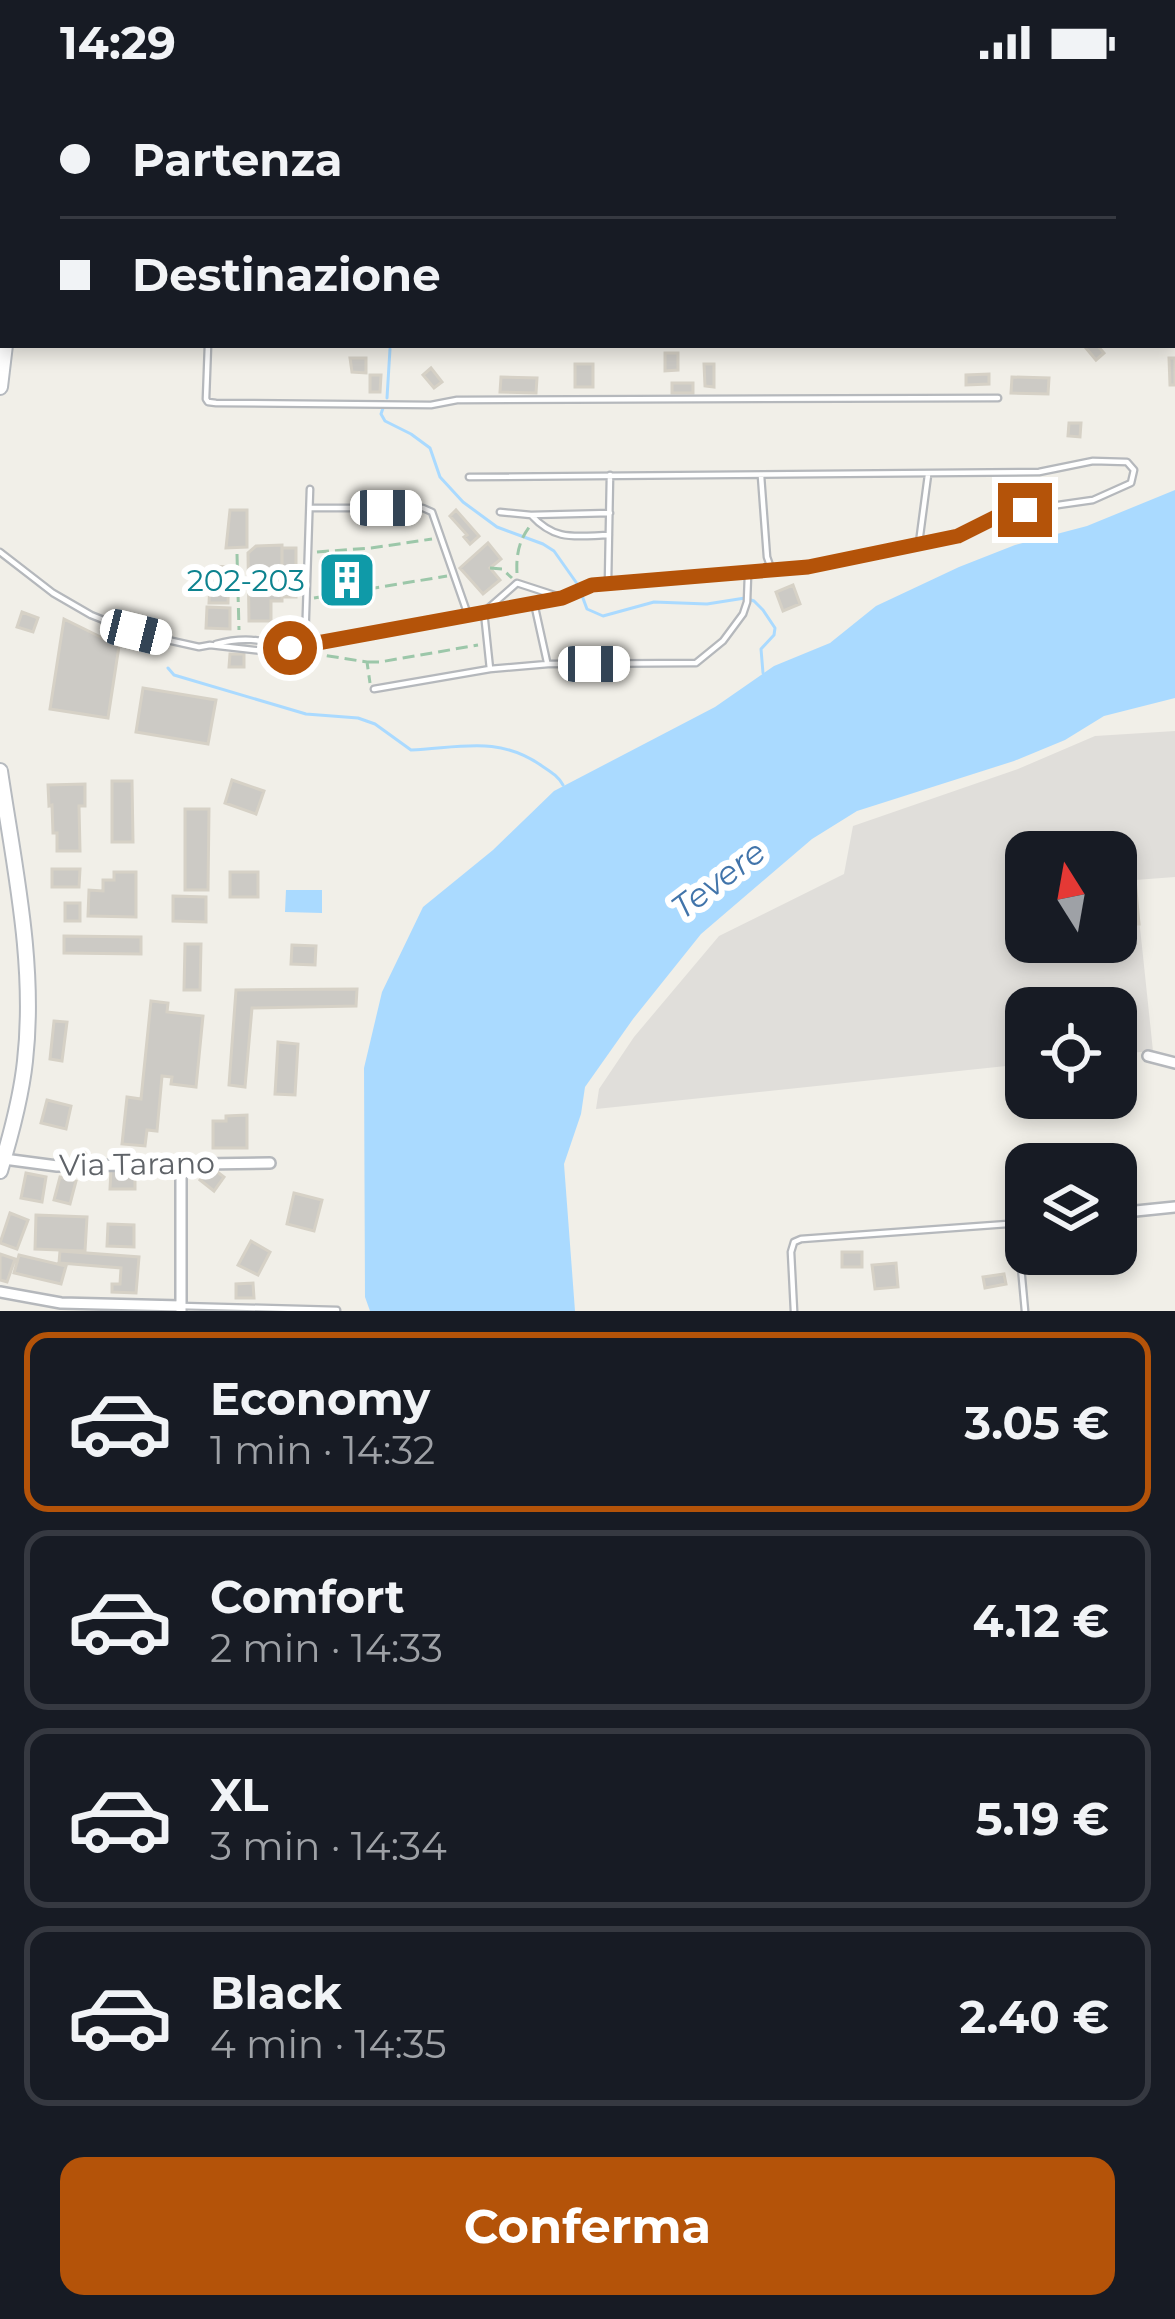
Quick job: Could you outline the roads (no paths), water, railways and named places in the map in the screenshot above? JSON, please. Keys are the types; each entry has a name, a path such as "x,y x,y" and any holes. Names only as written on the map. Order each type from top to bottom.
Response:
{"main road":[{"path":"0,387 4,348"},
{"path":"0,771 24,934 28,1004 23,1075 2,1165"}],"street":[{"path":"1148,1056 1175,1063"},
{"path":"0,1292 61,1303 181,1309 181,1162"},
{"name":"Via Tarano","path":"2,1165 270,1162"},
{"path":"1137,1211 1175,1207"}],"lane":[{"path":"208,348 206,399 216,403 998,398"},
{"path":"210,645 263,651 290,648 562,598 592,585 808,567 966,533 1009,513 1093,500 1131,483 1134,475 1127,462 1103,460 1046,472 470,477"},
{"path":"608,584 610,475"},
{"path":"761,475 772,571"},
{"path":"919,543 928,475"},
{"path":"305,644 310,488"},
{"path":"311,508 423,508 432,512 468,615"},
{"path":"500,512 610,513"},
{"path":"531,515 544,529 564,537 609,535"},
{"path":"0,552 52,593 91,615 152,637 199,647 240,638 290,648"},
{"path":"374,689 548,664 697,663 723,641 743,614 748,573"},
{"path":"484,612 517,583 562,598"},
{"path":"534,603 548,664"},
{"path":"484,612 490,669"},
{"path":"794,1311 791,1252 797,1240 1005,1224"},
{"path":"1023,1275 1025,1311"},
{"path":"181,1309 337,1310"}],"water":[{"name":"Tevere","path":"1175,490 1175,698 1104,716 1065,740 1014,761 857,811 812,839 701,934 633,1019 585,1087 564,1164 575,1311 370,1311 365,1297 364,1068 382,992 423,907 493,850 554,791 715,707 774,666 830,643 876,606 1015,545 1087,526"},
{"path":"286,890 322,890 322,913 285,912"}],"waterway":[{"path":"387,398 390,349"},
{"path":"383,408 385,421 430,448 440,477 463,502 497,527 554,551 578,585"},
{"path":"581,593 587,609 603,616 654,602 754,601 775,628 761,649 763,673"},
{"path":"168,668 174,675 306,714 358,718 375,724 411,750 478,746 510,750 542,766 563,785"}],"place":[{"name":"202-203","path":"347,580"}]}
